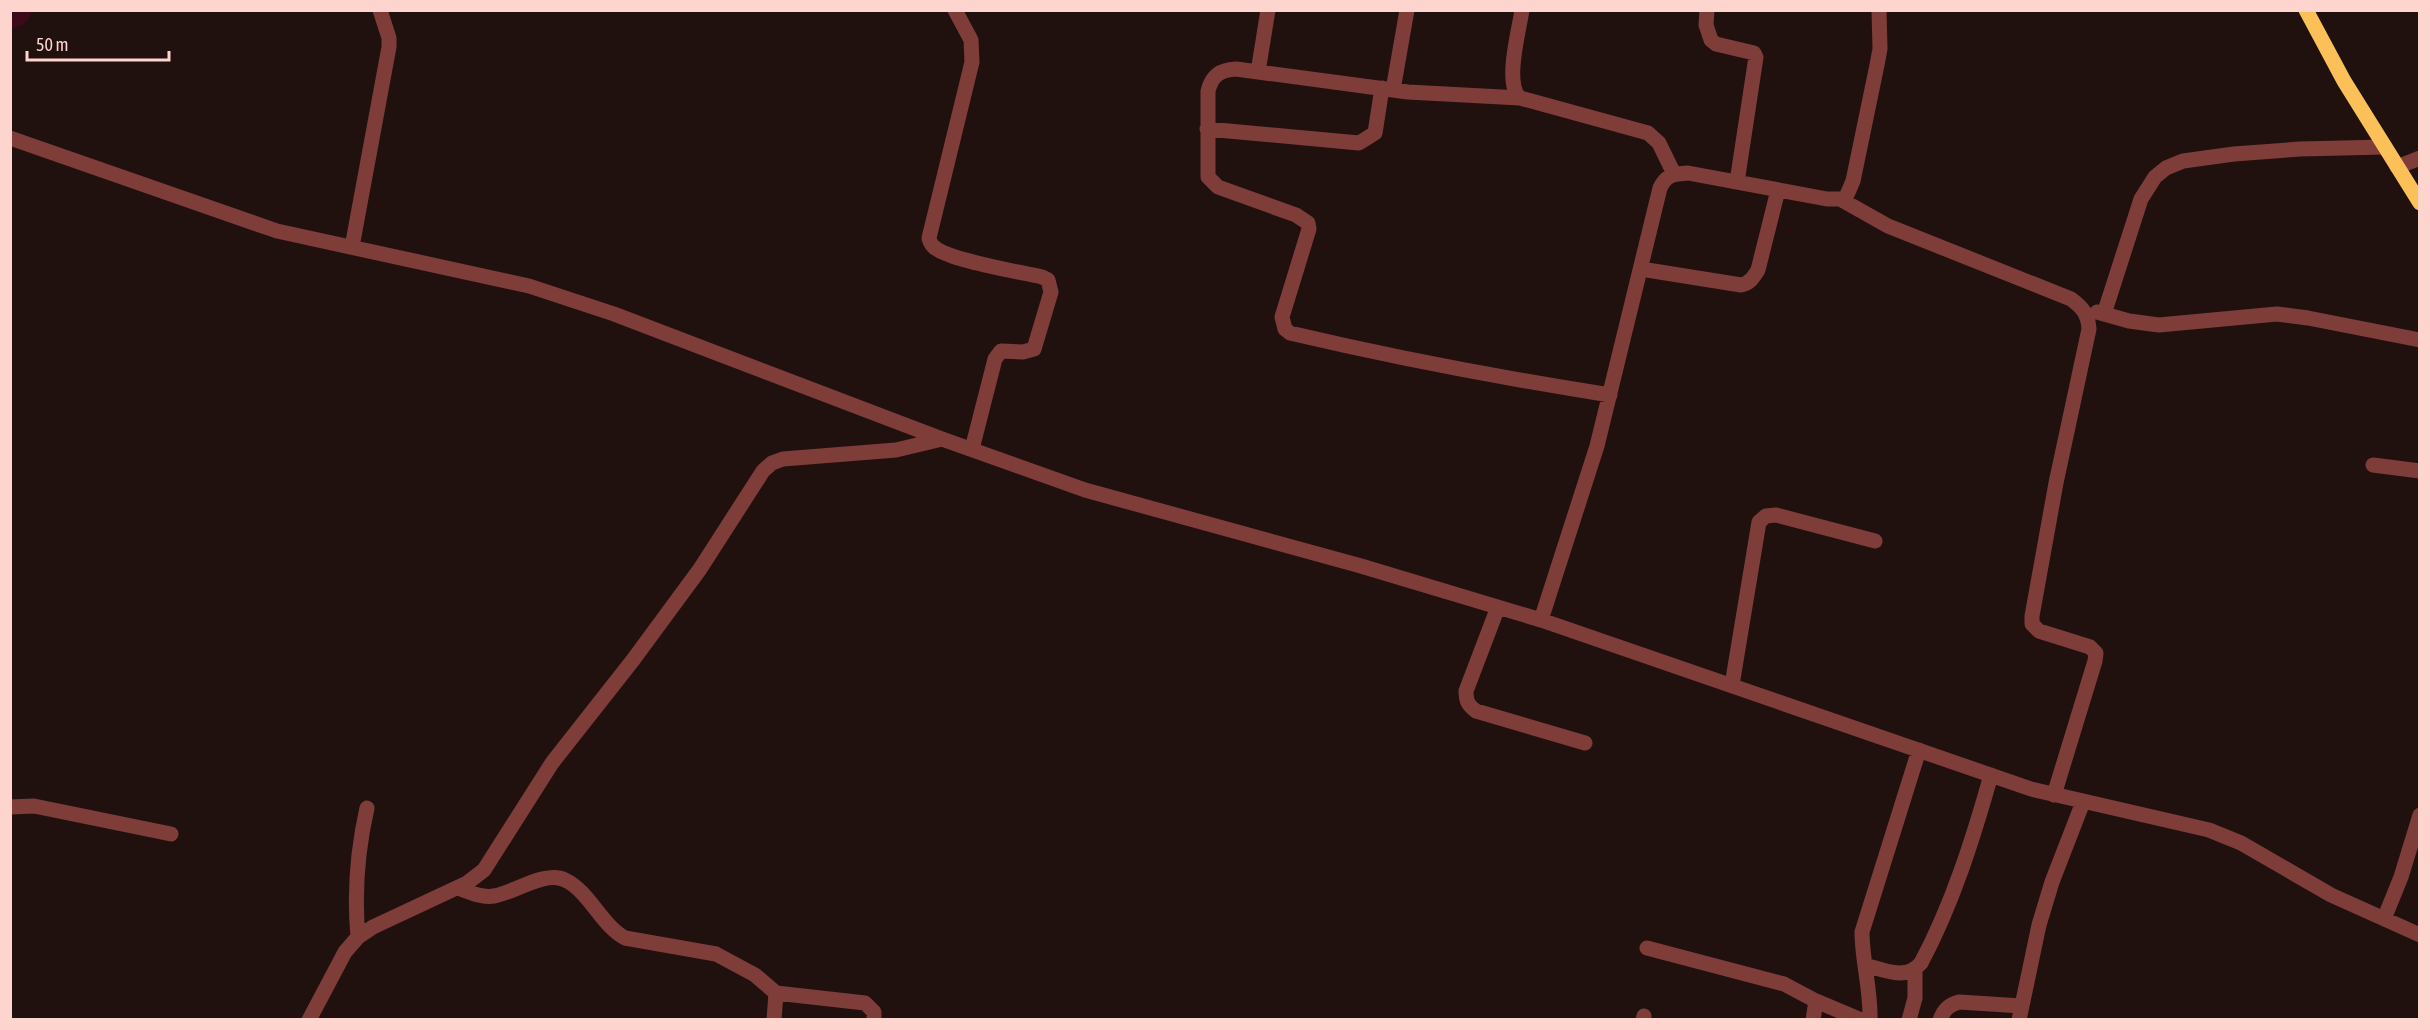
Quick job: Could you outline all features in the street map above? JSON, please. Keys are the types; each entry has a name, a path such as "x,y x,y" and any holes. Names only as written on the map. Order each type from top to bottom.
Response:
{"main road":[{"path":"2306,10 2344,81 2420,203"}],"street":[{"path":"352,247 389,47 389,38 380,10"},
{"path":"955,10 970,40 972,62 928,237 939,251 978,263 1042,277 1048,280 1051,292 1034,349 1023,352 1001,351 995,359 972,449"},
{"path":"1258,72 1268,10"},
{"path":"1207,129 1359,142 1375,133 1407,10"},
{"path":"1520,98 1513,89 1512,79 1522,10"},
{"path":"1707,10 1706,25 1711,40 1716,44 1754,53 1756,57 1737,182"},
{"path":"1840,199 1846,197 1853,180 1880,49 1880,10"},
{"path":"1610,394 1505,378 1384,355 1290,333 1285,329 1282,317 1309,229 1308,223 1296,215 1218,188 1213,184 1208,177 1207,168 1208,91 1217,73 1236,69 1387,89 1520,98 1648,133 1659,143 1674,174"},
{"path":"10,138 277,231 528,286 614,314 942,439 1085,490 1360,566 1541,620 2054,795 2209,830 2241,843 2331,896 2420,935"},
{"path":"2104,314 2141,199 2155,177 2166,168 2183,161 2234,154 2300,149 2385,147"},
{"path":"2397,167 2420,159"},
{"path":"1541,620 1597,446 1660,188 1665,178 1674,174 1688,173 1840,199 1888,226 2071,299 2082,308 2088,318 2089,329 2056,483 2032,616 2035,628 2090,647 2096,653 2054,795"},
{"path":"1641,270 1730,284 1746,284 1753,280 1758,270 1778,190"},
{"path":"2082,308 2129,321 2159,325 2277,314 2420,340"},
{"path":"309,1020 345,952 358,937 373,927 458,888 484,870 552,763 633,660 700,569 763,471 772,463 783,459 887,451 942,439"},
{"path":"2373,465 2420,471"},
{"path":"1732,685 1759,522 1766,516 1776,515 1875,541"},
{"path":"1498,607 1469,681 1466,700 1476,711 1585,742"},
{"path":"1870,1020 1870,997 1862,932 1919,750"},
{"path":"1865,965 1907,974 1915,970 1928,951 1978,820 1991,775"},
{"path":"1940,1020 1950,1005 1959,1002 2020,1013 2044,907 2083,802"},
{"path":"10,807 34,806 171,834"},
{"path":"358,937 355,905 357,864 367,808"},
{"path":"2384,919 2401,877 2420,815"},
{"path":"458,888 483,896 494,896 546,878 558,877 575,886 613,929 626,938 716,954 755,975 776,993 865,1004 874,1012 874,1020"},
{"path":"1647,948 1784,984 1816,1001 1861,1020"},
{"path":"1909,1020 1914,998 1915,970"},
{"path":"774,1020 776,993"},
{"path":"1813,1020 1816,1001"}],"waterway":[{"path":"10,11 14,10"}]}
